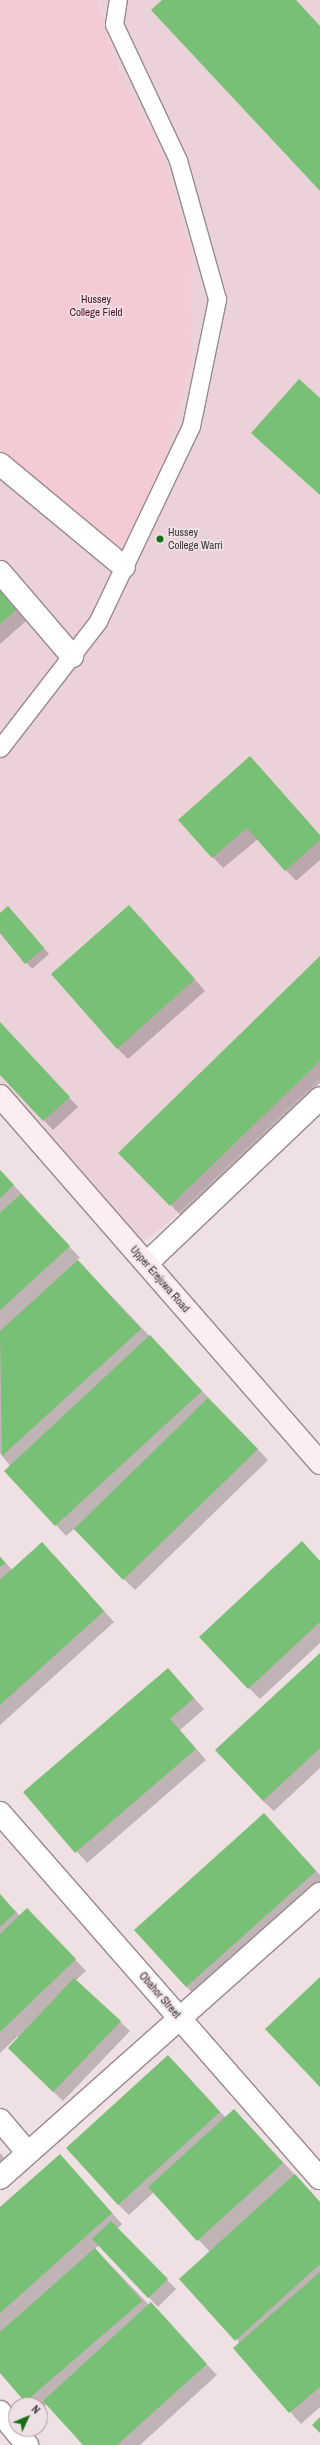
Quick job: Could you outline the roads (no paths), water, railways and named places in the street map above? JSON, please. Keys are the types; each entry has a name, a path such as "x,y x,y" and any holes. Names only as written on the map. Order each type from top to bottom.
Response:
{"street":[{"path":"0,464 124,567"},
{"path":"0,572 72,656"},
{"name":"Upper Erejuwa Road","path":"0,1096 320,1463"},
{"path":"147,1263 320,1098"},
{"name":"Obahor Street","path":"0,1813 320,2178"},
{"path":"0,2178 27,2152 182,2019 320,1894"},
{"path":"0,2120 27,2152"},
{"path":"0,2412 27,2445"}],"lane":[{"path":"0,748 98,621 191,426 217,299 178,160 114,24 118,0"}],"place":[{"name":"Hussey College Warri","path":"160,539"}],"park label":[{"name":"Hussey College Field","path":"96,306"}]}
